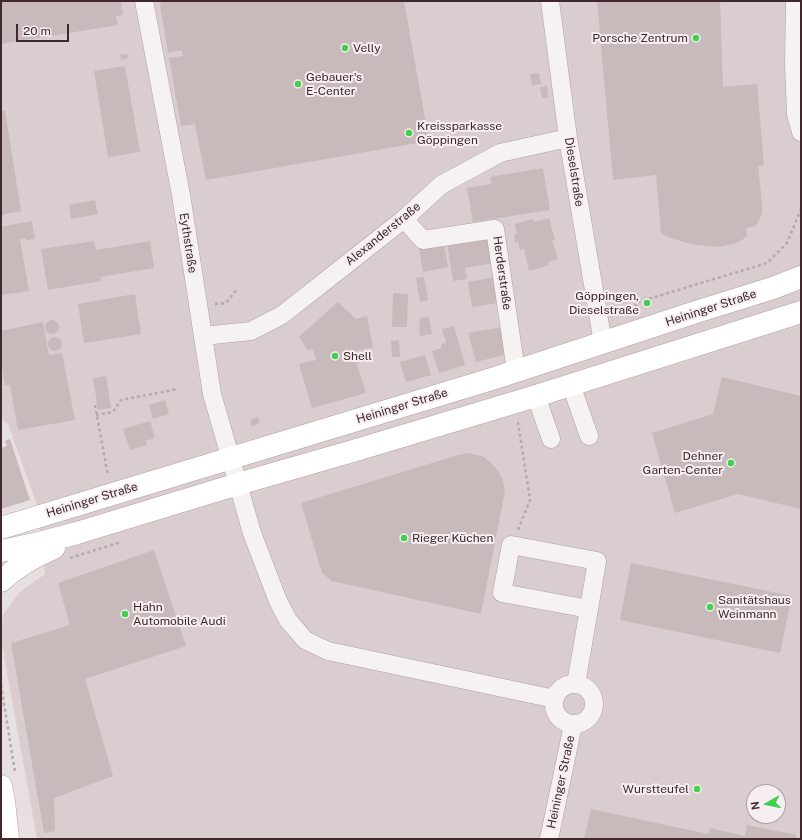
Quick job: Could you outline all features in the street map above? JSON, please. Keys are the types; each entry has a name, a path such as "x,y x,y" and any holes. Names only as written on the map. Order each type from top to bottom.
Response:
{"main road":[{"name":"Heininger Straße","path":"1,528 516,371 773,288 801,277"},
{"path":"1,551 77,533 353,451 536,396 801,312"},
{"path":"536,396 534,384 540,370 557,358"},
{"path":"1,581 13,570 39,554 58,546 77,533"},
{"path":"7,787 8,839"},
{"path":"7,787 17,839"}],"street":[{"name":"Eythstraße","path":"144,1 181,195 212,394 252,533 278,601 288,620 305,640 328,651 555,699"},
{"name":"Dieselstraße","path":"550,1 568,138 603,343"},
{"path":"795,1 794,65 796,114 801,132"},
{"name":"Alexanderstraße","path":"203,336 251,331 282,315 404,218 441,185 500,153 568,138"},
{"name":"Herderstraße","path":"404,218 422,240 495,229 516,371"},
{"path":"571,385 589,436"},
{"path":"536,396 552,439"},
{"path":"576,684 597,562 511,545 502,593 589,608"},
{"path":"576,684 585,687 592,695 594,704 592,715 584,722 573,725 564,722 558,716 555,708 555,699 563,688 576,684"},
{"name":"Heininger Straße","path":"549,839 573,725"}],"path":[{"path":"635,303 767,264 787,243 801,209"},
{"path":"199,307 226,303 237,289"},
{"path":"96,415 113,412 121,400 178,390"},
{"path":"95,405 111,494"},
{"path":"511,545 530,500 516,416"},
{"path":"1,685 7,787"}],"shaded area":[{"path":"1,1 801,1 801,839 37,839 1,639 3,615 20,592 45,574 37,505 8,424 1,419"}],"building":[{"path":"1,1 121,1 123,15 116,16 118,25 1,44"},
{"name":"Gebauer's E-Center","path":"162,1 404,1 429,141 206,180 195,124 181,126 169,58 183,56 182,50 168,53 160,5"},
{"path":"597,1 720,1 723,87 757,84 764,165 758,166 762,213 755,226 746,228 747,236 742,240 734,244 716,247 690,244 671,238 661,233 656,175 613,180"},
{"path":"127,54 128,58 121,60 120,55"},
{"path":"125,66 140,152 108,157 94,71"},
{"path":"539,73 541,84 532,85 530,74"},
{"path":"547,86 548,98 542,98 540,87"},
{"path":"1,111 5,111 21,211 1,215"},
{"path":"543,168 550,210 473,222 467,188 491,184 490,177"},
{"path":"95,200 98,214 71,219 69,205"},
{"path":"549,218 555,240 552,240 558,259 548,262 549,265 529,271 524,249 520,250 518,242 515,243 514,234 517,234 515,224 533,219 534,222"},
{"path":"32,221 35,239 20,239 29,291 1,295 1,227"},
{"path":"488,236 493,263 465,268 467,279 453,281 447,243"},
{"path":"94,241 96,250 150,241 154,268 100,277 101,281 48,290 41,249"},
{"path":"444,244 448,267 423,272 419,248"},
{"path":"424,277 428,300 420,302 416,278"},
{"path":"495,277 499,303 472,307 468,282"},
{"path":"393,293 408,294 407,327 392,327"},
{"path":"135,294 141,334 84,343 78,304"},
{"name":"Shell","path":"338,302 356,319 367,316 373,347 353,352 366,393 312,408 299,364 316,360 313,349 308,350 299,337"},
{"path":"429,317 432,334 420,336 420,318"},
{"path":"49,320 55,320 59,324 59,330 55,334 49,334 45,330 45,324"},
{"path":"43,322 49,355 62,353 75,420 18,430 10,385 5,386 1,361 1,331"},
{"path":"454,326 465,365 439,373 432,351 442,348 441,344 446,343 442,329"},
{"path":"504,327 508,354 476,362 468,333"},
{"path":"52,337 58,337 62,341 62,347 58,351 52,351 48,347 48,341"},
{"path":"399,340 400,357 392,357 391,341"},
{"path":"425,355 431,375 406,382 400,362"},
{"path":"106,376 111,408 98,410 93,378"},
{"name":"Dehner Garten-Center","path":"722,377 801,396 801,509 738,494 675,513 652,433 713,414"},
{"path":"165,400 169,414 153,419 149,405"},
{"path":"258,417 260,423 252,426 250,420"},
{"path":"150,421 155,438 145,441 147,445 130,450 123,429"},
{"path":"10,439 30,500 1,509 1,448 7,446 5,441"},
{"name":"Rieger Küchen","path":"469,453 484,457 491,463 503,480 505,491 481,614 332,581 322,573 301,503 458,455"},
{"path":"154,550 186,646 85,679 113,776 54,798 55,831 44,833 11,643 70,625 58,583"},
{"path":"631,563 792,596 780,653 620,620"},
{"path":"591,809 708,834 710,828 745,836 747,825 796,835 796,839 584,839"}],"place":[{"name":"Porsche Zentrum","path":"696,38"},
{"name":"Velly","path":"345,48"},
{"name":"Gebauer's E-Center","path":"298,84"},
{"name":"Kreissparkasse Göppingen","path":"409,133"},
{"name":"Göppingen, Dieselstraße","path":"647,303"},
{"name":"Shell","path":"335,356"},
{"name":"Dehner Garten-Center","path":"731,463"},
{"name":"Rieger Küchen","path":"404,538"},
{"name":"Sanitätshaus Weinmann","path":"710,607"},
{"name":"Hahn Automobile Audi","path":"125,614"},
{"name":"Wurstteufel","path":"697,789"}]}
